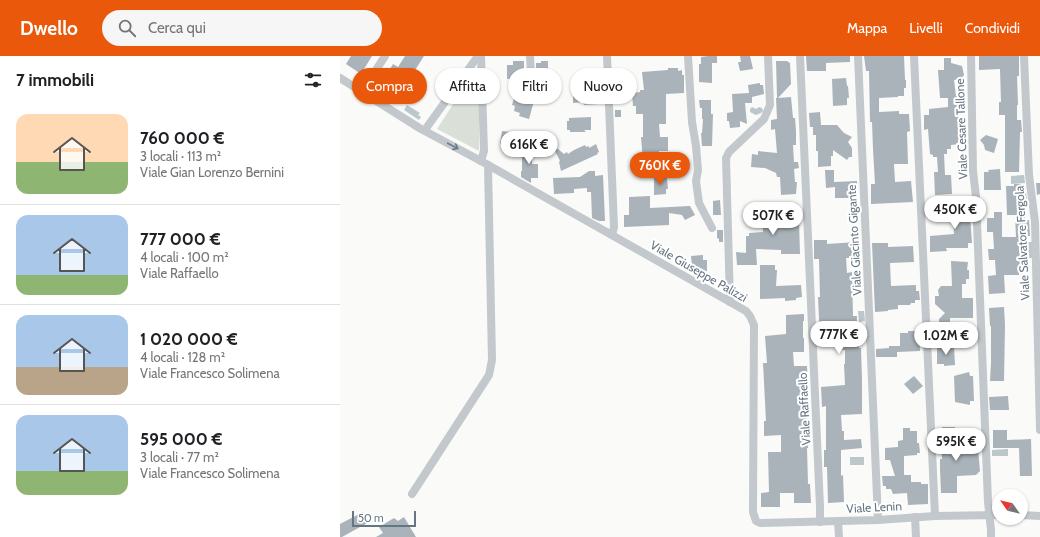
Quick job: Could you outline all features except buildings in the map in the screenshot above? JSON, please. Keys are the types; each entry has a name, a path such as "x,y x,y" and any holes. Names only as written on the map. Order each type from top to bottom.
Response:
{"street":[{"path":"377,68 385,56"},
{"path":"426,131 427,127 478,56"},
{"path":"412,494 489,375 492,360 481,56"},
{"path":"530,56 531,68"},
{"path":"607,56 614,227 612,235"},
{"path":"688,56 692,122 698,170 696,181 699,202 712,228"},
{"path":"730,302 726,158 729,152 764,119 770,105 768,56"},
{"name":"Viale Raffaello","path":"800,56 820,522"},
{"name":"Viale Giacinto Gigante","path":"858,56 878,520"},
{"path":"914,56 935,516"},
{"name":"Viale Cesare Tallone","path":"971,56 972,171 976,197 988,502 991,537"},
{"name":"Viale Salvatore Fergola","path":"1024,56 1030,175 1035,222 1040,430"},
{"name":"Viale Giuseppe Palizzi","path":"340,78 352,86"},
{"name":"Viale Giuseppe Palizzi","path":"382,104 426,131 746,311 754,325 754,516"},
{"name":"Viale Lenin","path":"754,516 760,523 989,515"},
{"path":"1028,516 1040,516"},
{"path":"915,517 916,537"},
{"path":"838,521 839,537"}],"shaded area":[{"path":"453,104 479,104 479,151 437,129"},
{"path":"407,105 420,113 418,115 421,117 419,120 404,110"},
{"path":"752,107 756,109 759,107 762,108 763,111 756,115 750,112"},
{"path":"1024,175 1025,183 1011,184 1011,176"},
{"path":"1026,242 1032,242 1032,258 1026,258"},
{"path":"858,311 864,311 865,321 859,322"},
{"path":"936,338 950,338 950,345 937,346"},
{"path":"1008,449 1008,456 992,456 992,450"},
{"path":"850,457 864,457 864,465 850,465"}]}
